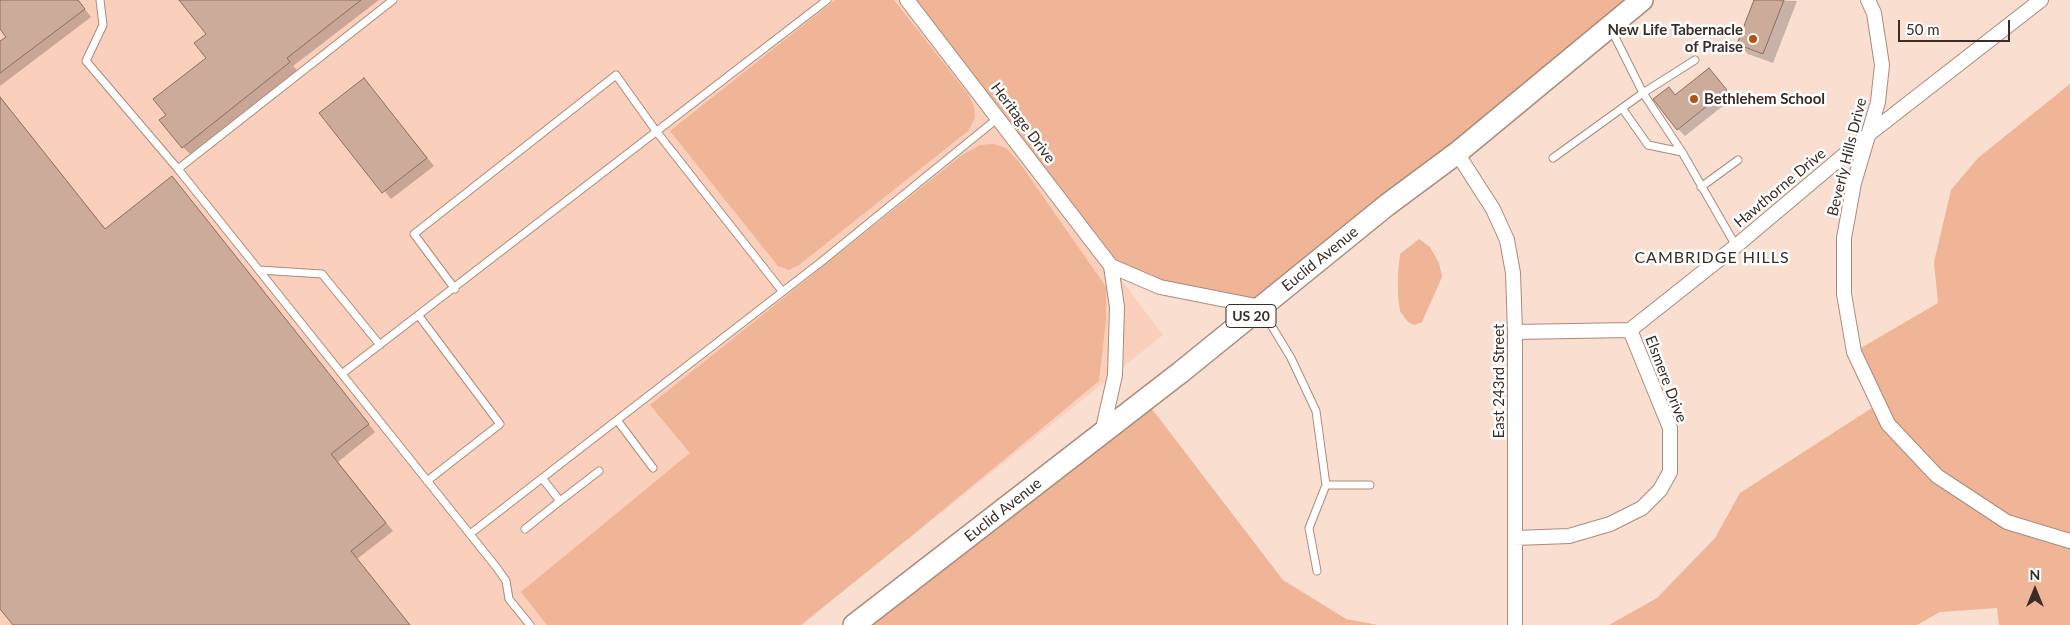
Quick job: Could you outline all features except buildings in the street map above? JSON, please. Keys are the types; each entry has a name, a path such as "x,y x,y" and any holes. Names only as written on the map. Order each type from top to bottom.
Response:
{"main road":[{"name":"Euclid Avenue","path":"854,625 1261,308 1387,204 1457,152 1642,0"}],"street":[{"name":"Heritage Drive","path":"908,0 1111,266 1117,307 1115,375 1102,433"},
{"name":"Beverly Hills Drive","path":"1868,0 1874,13 1882,65 1878,102 1854,183 1844,238 1844,294 1854,352 1888,424 1937,476 2007,522 2070,541"},
{"name":"Hawthorne Drive","path":"1630,330 1736,246 1869,134 2041,0"},
{"name":"East 243rd Street","path":"1457,152 1493,208 1507,240 1513,273 1515,332 1515,624"},
{"name":"Heritage Drive","path":"1111,266 1160,287 1261,308"},
{"path":"1515,332 1630,330"},
{"name":"Elsmere Drive","path":"1515,538 1569,536 1610,524 1642,508 1660,490 1670,472 1670,428 1630,330"}],"lane":[{"path":"100,0 103,25 86,61 178,169 470,534 506,581 509,599 530,625"},
{"path":"178,169 393,0"},
{"path":"343,374 827,0"},
{"path":"1609,27 1644,93 1682,152 1736,246"},
{"path":"1553,158 1622,108 1695,60"},
{"path":"455,289 414,234 616,75 656,132 782,291"},
{"path":"1622,108 1648,145 1682,152"},
{"path":"470,534 782,291 998,118"},
{"path":"1701,187 1738,160"},
{"path":"259,270 322,274 380,345"},
{"path":"1261,308 1291,358 1316,411 1326,486 1309,528 1317,571"},
{"path":"419,316 500,424 426,481"},
{"path":"617,420 653,468"},
{"path":"525,529 599,471"},
{"path":"542,478 560,501"},
{"path":"1326,486 1370,486"}],"shaded area":[{"path":"0,0 908,0 1163,335 801,625 0,625"},
{"path":"835,0 894,0 968,94 974,107 975,118 968,131 799,265 789,270 778,266 670,131"},
{"path":"907,0 1642,0 1261,307 1217,298 1111,266"},
{"path":"2070,84 2070,625 1999,625 1997,608 1940,612 1917,625 1609,625 1657,598 1715,538 1740,493 1878,404 1854,352 1938,303 1934,262 1951,190 1978,158"},
{"path":"993,144 1006,148 1019,162 1106,287 1106,320 1099,381 801,625 547,625 521,592 690,453 650,405 962,155 980,145"},
{"path":"1419,239 1430,247 1439,263 1442,277 1422,322 1414,325 1408,322 1400,311 1398,274 1400,254"},
{"path":"1145,400 1283,580 1346,619 1378,625 854,625"}],"place":[{"name":"New Life Tabernacle of Praise","path":"1753,39"},
{"name":"Bethlehem School","path":"1694,99"}],"district":[{"name":"CAMBRIDGE HILLS","path":"1712,258"}]}
